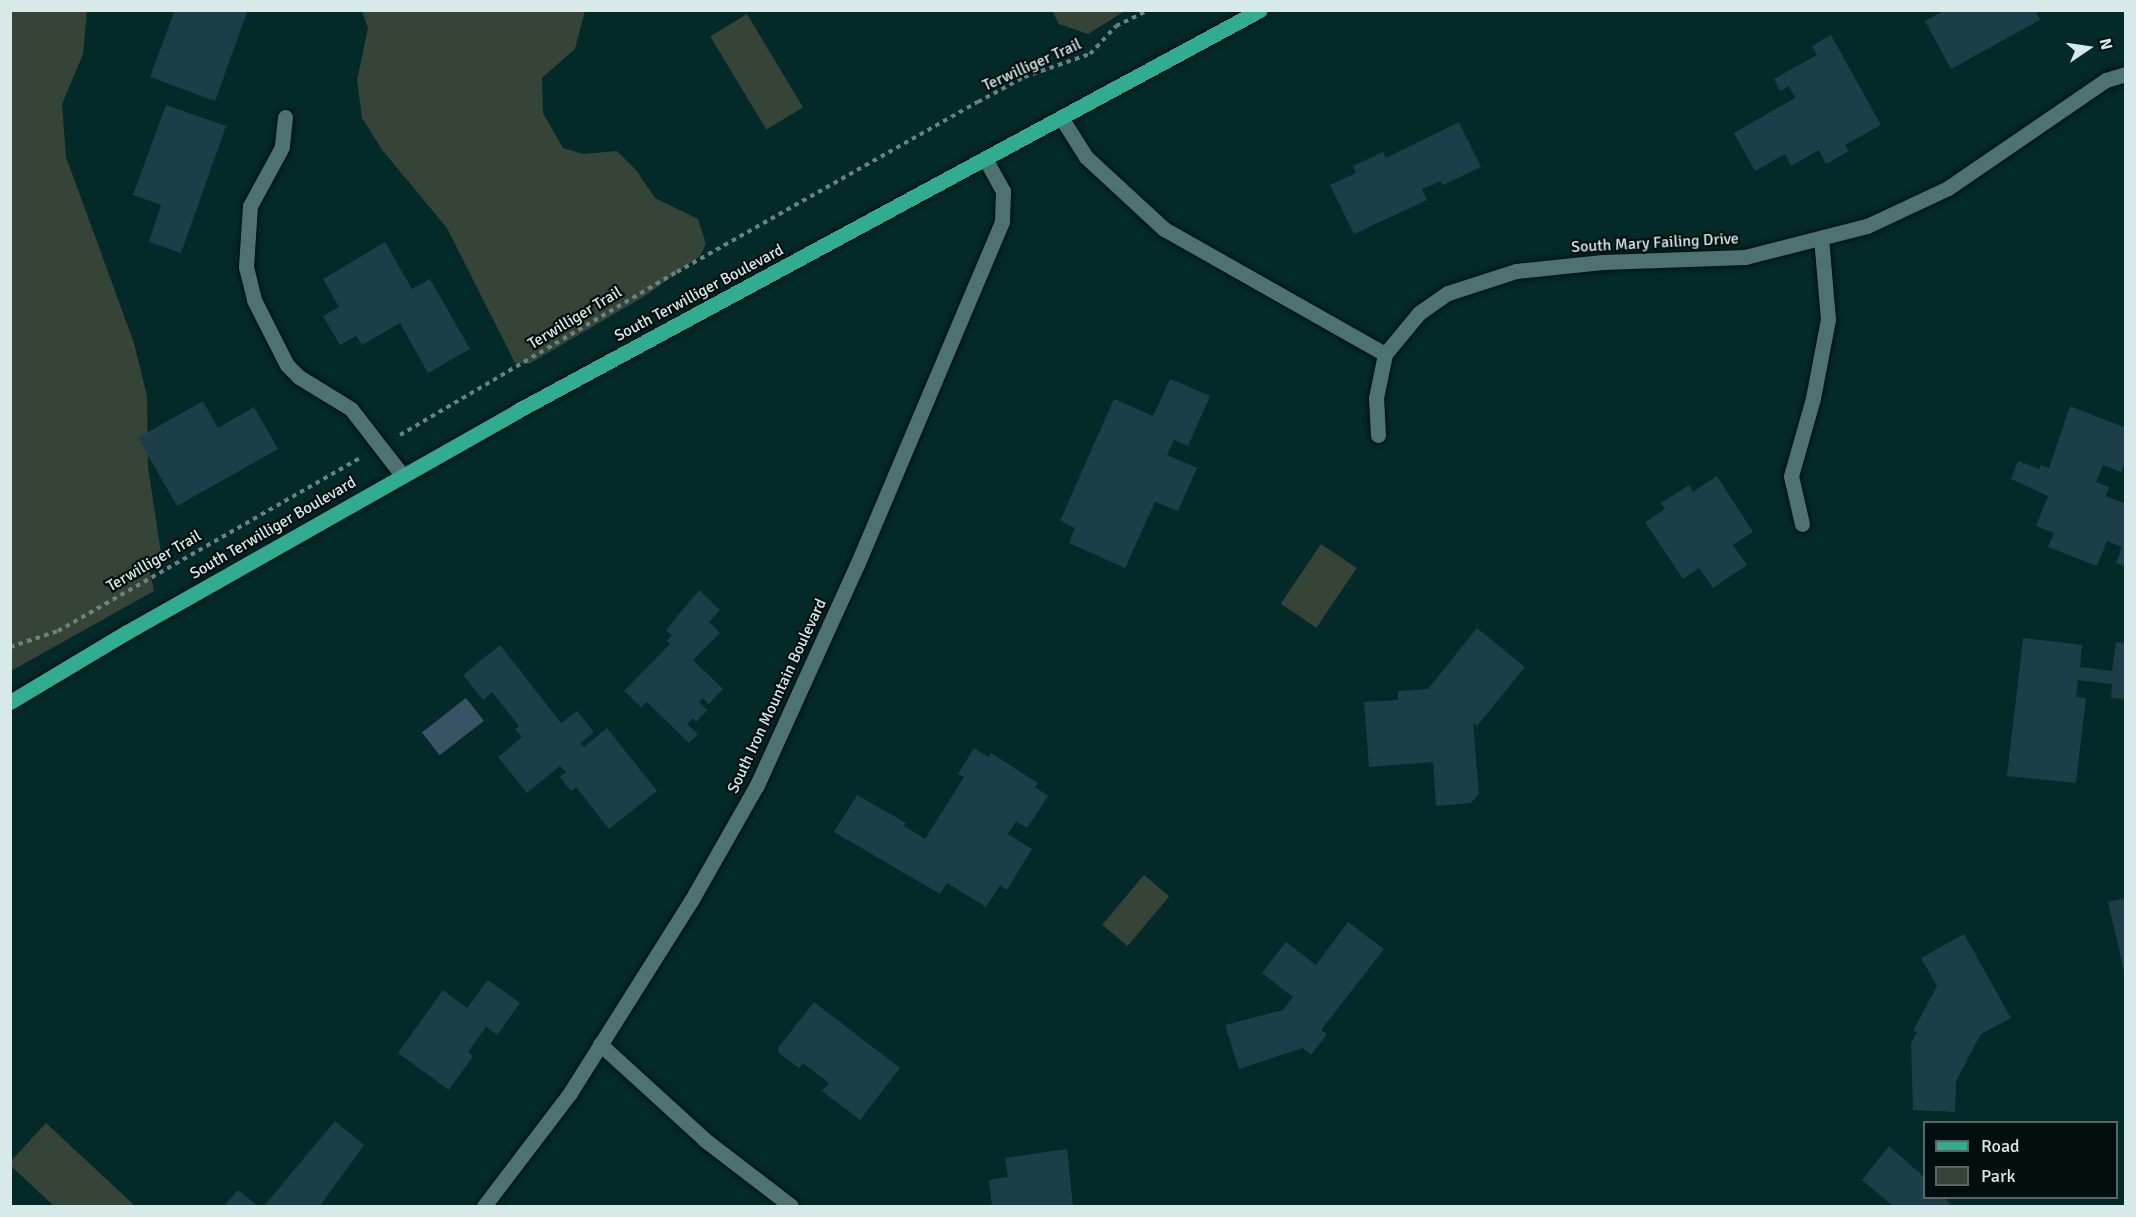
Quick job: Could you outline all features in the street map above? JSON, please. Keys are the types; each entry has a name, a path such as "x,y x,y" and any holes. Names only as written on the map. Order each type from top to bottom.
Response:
{"main road":[{"name":"South Terwilliger Boulevard","path":"10,702 159,613 402,475 1260,10"}],"street":[{"name":"South Mary Failing Drive","path":"1385,354 1432,303 1486,279 1603,262 1745,257 1866,226 1948,188 2106,80 2126,74"},
{"path":"285,117 282,147 250,206 246,267 254,300 287,365 299,377 351,410 382,445 402,475"},
{"path":"1062,119 1086,157 1164,229 1385,354 1376,398 1378,435"},
{"name":"South Iron Mountain Boulevard","path":"484,1206 542,1134 691,901 757,785 838,607 1002,221 1003,191 987,160"},
{"path":"1802,524 1791,476 1813,398 1828,319 1821,238"},
{"path":"600,1044 705,1140 791,1206"}],"path":[{"name":"Terwilliger Trail","path":"10,647 58,631 677,272 978,102 1024,77 1090,54 1116,26 1149,10"}],"green space":[{"path":"11,11 87,11 83,54 62,104 66,157 134,343 147,396 148,467 162,560 149,568 154,591 11,671"},
{"path":"362,11 585,11 575,49 542,78 543,113 563,148 583,154 617,151 636,170 655,198 698,219 706,244 700,256 645,296 529,364 515,363 447,228 383,151 362,118 357,80 368,28"},
{"path":"1052,11 1125,11 1088,34 1059,24"},
{"path":"747,14 803,107 766,130 710,36"},
{"path":"1321,544 1357,568 1316,628 1281,604"},
{"path":"1144,875 1169,896 1127,946 1102,925"},
{"path":"46,1123 133,1204 131,1206 54,1206 11,1166 11,1161"}],"water":[{"path":"466,698 484,721 440,755 422,732"}],"building":[{"path":"175,10 248,10 215,101 150,77"},
{"path":"1945,10 2042,10 2037,13 2040,20 1951,69 1925,21"},
{"path":"1831,35 1881,125 1845,145 1849,151 1826,164 1819,150 1791,166 1785,154 1755,171 1734,133 1795,98 1789,86 1780,91 1774,79 1817,55 1812,46"},
{"path":"166,105 226,126 181,253 149,242 161,205 133,195"},
{"path":"1459,122 1481,167 1443,185 1441,181 1422,189 1427,200 1354,234 1330,185 1356,173 1353,166 1383,152 1386,158"},
{"path":"385,242 412,289 430,279 470,349 428,373 400,323 362,345 356,336 340,345 323,316 339,307 323,279"},
{"path":"1170,379 1210,396 1188,446 1174,440 1167,455 1197,468 1178,511 1155,502 1125,568 1069,543 1075,528 1060,521 1114,399 1153,416"},
{"path":"203,401 218,428 254,407 278,449 177,506 138,438"},
{"path":"2070,406 2126,428 2126,461 2121,472 2103,465 2096,482 2109,487 2106,496 2126,504 2126,567 2116,563 2122,547 2107,541 2097,566 2048,547 2054,533 2036,526 2048,496 2011,479 2018,461 2039,469 2041,465 2049,468"},
{"path":"1717,476 1753,532 1733,545 1747,565 1713,588 1699,568 1683,579 1645,522 1665,509 1661,503 1689,485 1693,492"},
{"path":"699,590 720,610 709,622 720,633 693,660 723,689 709,704 703,698 699,702 707,710 696,722 693,718 687,724 698,734 689,743 647,702 641,707 624,691 670,644 667,641 672,635 666,630"},
{"path":"1477,628 1525,667 1477,726 1473,723 1479,794 1471,803 1436,806 1433,762 1369,767 1364,702 1398,700 1398,691 1428,689"},
{"path":"2023,638 2082,645 2080,667 2112,671 2116,642 2126,643 2126,699 2111,698 2112,684 2078,680 2076,697 2086,698 2076,783 2007,776"},
{"path":"500,645 561,723 577,711 594,732 581,743 584,747 607,728 657,791 609,829 576,787 571,791 560,777 566,772 560,766 527,793 498,757 522,737 515,729 519,726 492,692 483,700 463,675"},
{"path":"974,748 988,757 991,753 1038,783 1035,787 1048,796 1027,828 1016,821 1008,834 1032,849 1007,890 1000,885 986,907 947,883 940,894 834,832 857,795 906,823 904,826 925,839 964,777 958,774"},
{"path":"2126,898 2126,975 2125,975 2108,902"},
{"path":"1348,922 1384,949 1321,1030 1327,1034 1311,1055 1303,1048 1239,1069 1225,1025 1283,1010 1293,997 1262,973 1286,942 1316,965"},
{"path":"1964,934 2011,1018 1981,1034 1956,1081 1955,1112 1913,1110 1911,1043 1917,1032 1913,1031 1937,986 1921,958"},
{"path":"488,980 520,1003 497,1035 486,1027 468,1052 473,1056 449,1090 398,1053 443,990 467,1008"},
{"path":"814,1002 900,1068 860,1120 822,1091 829,1083 803,1063 799,1068 779,1053 778,1048"},
{"path":"335,1121 364,1145 320,1206 264,1206"},
{"path":"1889,1146 1923,1176 1923,1199 1946,1199 1951,1206 1893,1206 1862,1180"},
{"path":"1067,1149 1073,1206 992,1206 989,1180 1008,1177 1005,1158"},
{"path":"238,1190 258,1206 224,1206"}]}
